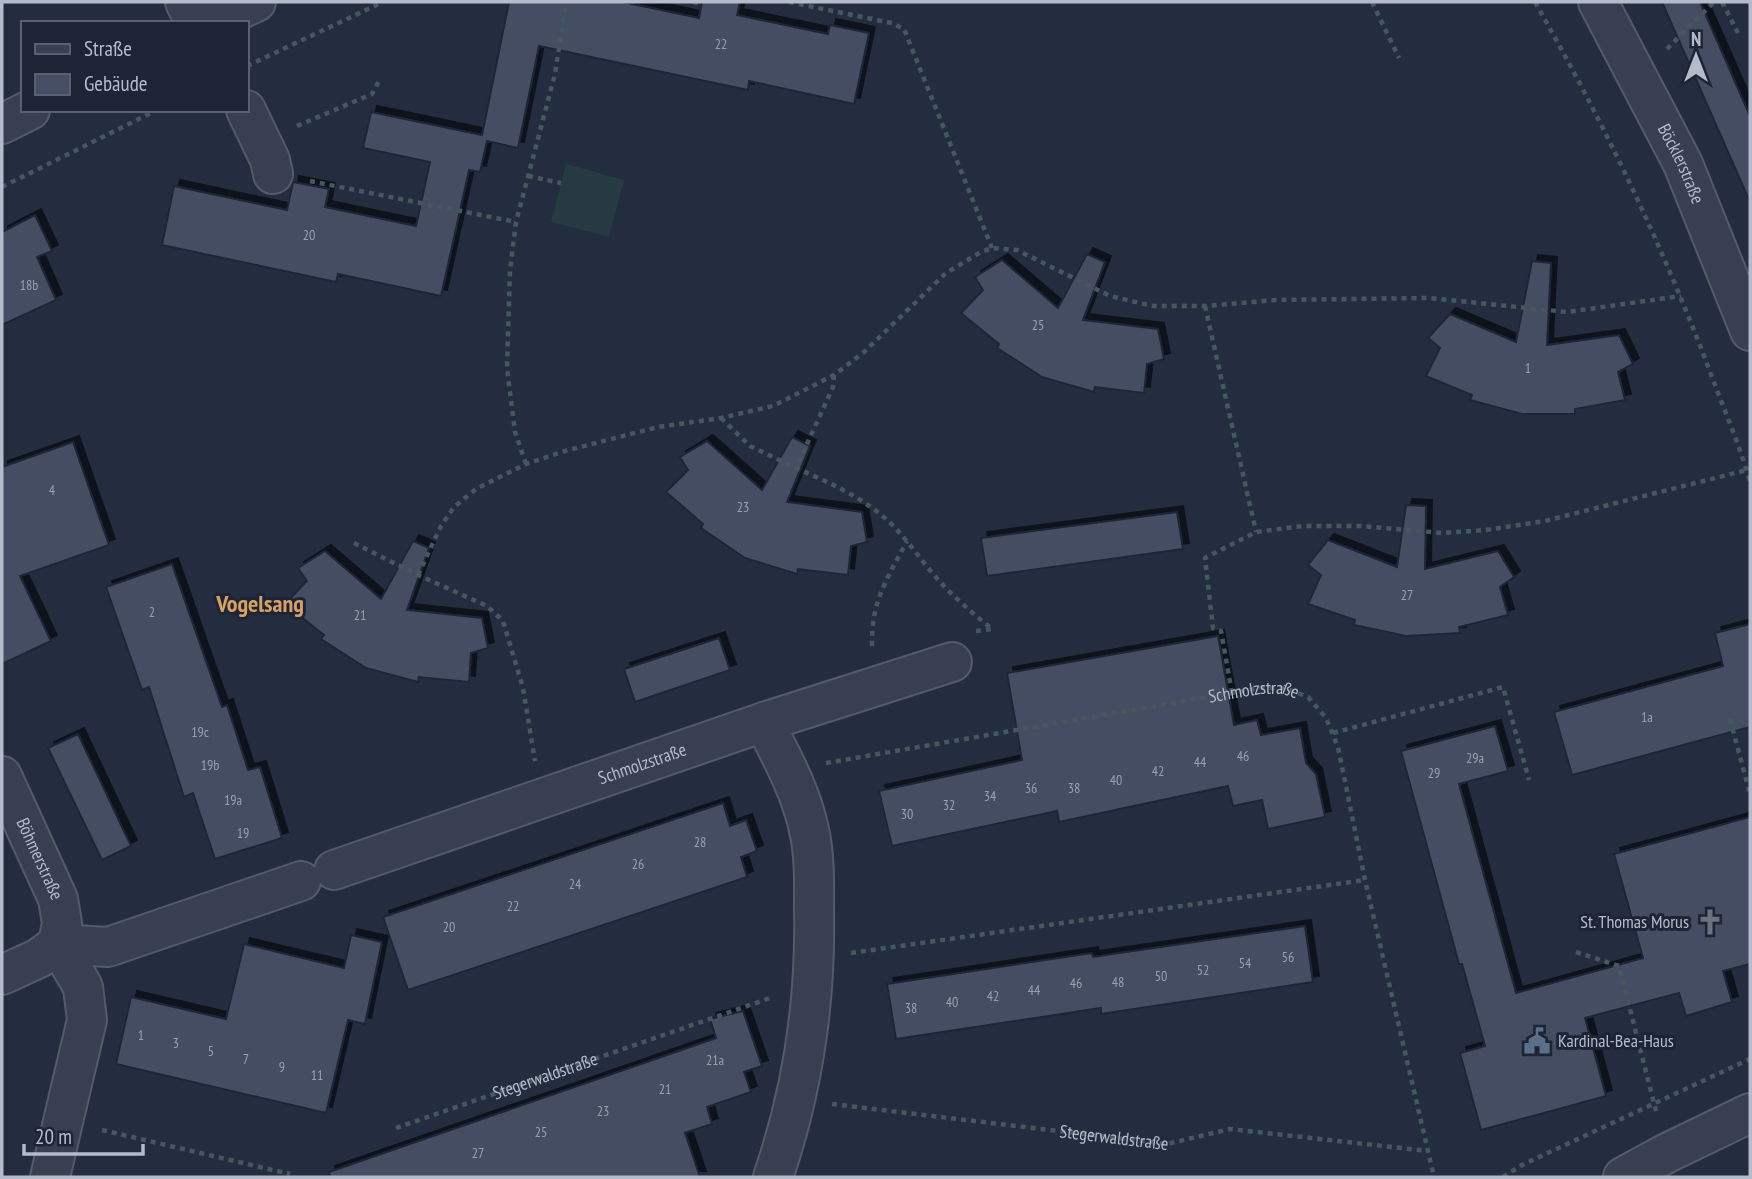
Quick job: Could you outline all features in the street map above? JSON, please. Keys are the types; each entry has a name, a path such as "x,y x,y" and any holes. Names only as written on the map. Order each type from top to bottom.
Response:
{"street":[{"path":"185,2 194,21"},
{"path":"215,21 257,2"},
{"name":"Böcklerstraße","path":"1598,2 1683,164 1750,331"},
{"path":"2,124 26,112"},
{"name":"Schmolzstraße","path":"58,944 108,947 764,722 952,662"},
{"path":"764,722 787,767 804,812 811,844 814,970 807,1045 797,1100 773,1177"},
{"name":"Böhmerstraße","path":"2,776 58,899 62,923 58,944"},
{"path":"2,975 39,958 58,944 83,987 87,1020 50,1177"},
{"path":"1623,1177 1750,1113"}],"path":[{"path":"248,66 383,2"},
{"path":"526,464 515,432 507,368 508,302 516,222 555,74 566,2"},
{"path":"693,2 702,4"},
{"path":"789,2 892,23 904,29 992,248"},
{"path":"1372,2 1399,58"},
{"path":"1535,2 1575,72 1632,184 1681,296 1750,482"},
{"path":"1638,75 1714,2"},
{"path":"1722,2 1738,33"},
{"path":"260,142 372,94 379,81"},
{"path":"2,187 153,112"},
{"path":"260,142 516,222"},
{"path":"528,176 561,183"},
{"path":"418,575 454,507 476,489 526,464 565,451 647,429 721,418 773,406 834,375 863,353 946,273 981,251 992,248 1017,250 1090,287 1129,301 1153,306 1205,306 1276,300 1429,298 1567,312 1681,296"},
{"path":"1205,306 1256,532"},
{"path":"1533,319 1534,310"},
{"path":"796,468 833,387 834,375"},
{"path":"721,418 750,446 833,484 884,518 963,606 993,629"},
{"path":"1232,693 1221,631 1213,628 1205,558 1256,532 1303,526 1361,526 1442,533 1486,530 1545,520 1747,470"},
{"path":"874,685 872,625 876,600 907,541"},
{"path":"354,543 487,606 503,621 523,688 537,774"},
{"path":"1333,733 1503,687 1529,780"},
{"name":"Schmolzstraße","path":"787,767 836,762 1259,688 1285,688 1308,697 1326,718 1338,747 1365,880 1434,1177"},
{"path":"1730,719 1750,794"},
{"name":"Stegerwaldstraße","path":"396,1128 814,970 1365,880"},
{"path":"1576,952 1619,965 1667,1153"},
{"path":"1503,1177 1522,1165 1750,1059"},
{"name":"Stegerwaldstraße","path":"797,1100 1167,1144 1230,1129 1428,1152"},
{"path":"64,1121 290,1174"}],"green space":[{"path":"566,164 624,180 609,237 551,222"}],"building":[{"path":"509,2 623,2 699,18 702,2 740,2 737,15 828,34 830,25 869,33 854,104 749,81 748,90 539,46 518,148 487,141 480,172 469,170 441,296 338,274 336,282 162,245 174,186 287,210 293,182 329,189 325,207 416,226 430,162 363,148 371,112 482,135"},
{"path":"1662,2 1700,2 1750,116 1750,202"},
{"path":"35,215 52,251 37,257 56,300 2,325 2,232"},
{"path":"1087,254 1105,262 1083,320 1158,329 1164,359 1147,364 1144,393 1095,387 1094,392 1042,377 997,348 999,344 961,313 983,290 975,277 1002,260 1058,308"},
{"path":"1532,261 1551,263 1547,345 1619,335 1633,364 1618,372 1625,400 1575,409 1575,414 1522,414 1470,400 1472,395 1426,376 1440,348 1428,338 1450,314 1516,342"},
{"path":"792,437 810,446 787,502 862,512 867,542 851,546 848,575 798,569 797,574 745,558 701,528 703,524 666,492 688,470 680,457 707,441 762,490"},
{"path":"73,442 109,545 20,576 51,641 2,664 2,467"},
{"path":"1406,505 1426,506 1425,569 1498,551 1514,577 1500,587 1508,615 1459,627 1460,633 1406,636 1354,625 1355,620 1308,604 1321,575 1308,565 1328,540 1397,567"},
{"path":"1177,512 1183,549 987,576 981,538"},
{"path":"413,541 429,548 407,610 482,618 488,648 471,653 469,682 419,677 418,682 366,668 321,639 324,635 285,604 307,581 298,568 325,551 381,599"},
{"path":"172,564 222,707 227,705 248,770 260,767 282,838 215,859 193,793 184,797 149,687 142,690 106,587"},
{"path":"1750,624 1750,727 1572,775 1554,712 1723,666 1715,633"},
{"path":"1218,636 1234,725 1257,720 1261,735 1300,728 1306,763 1316,774 1325,817 1268,829 1262,800 1233,806 1228,786 1059,822 1057,811 892,846 879,791 1022,760 1007,673"},
{"path":"719,638 730,670 635,702 624,669"},
{"path":"1495,726 1508,771 1459,784 1516,993 1643,958 1614,854 1750,817 1750,964 1723,971 1732,1002 1686,1016 1679,993 1585,1018 1606,1096 1481,1130 1460,1053 1485,1046 1462,964 1459,964 1401,751"},
{"path":"78,734 131,846 102,860 48,748"},
{"path":"723,803 730,826 746,820 757,851 741,857 747,877 408,990 383,917"},
{"path":"1305,926 1313,982 1101,1014 1101,1008 896,1039 887,984 1092,953 1093,957"},
{"path":"351,935 382,942 365,1024 348,1020 326,1113 116,1064 131,997 226,1019 244,944 344,968"},
{"path":"743,1011 762,1066 744,1072 751,1092 707,1107 712,1124 685,1133 700,1177 330,1177 329,1172 716,1038 710,1019"}],"place":[{"name":"St. Thomas Morus","path":"1710,922"},
{"name":"Kardinal-Bea-Haus","path":"1537,1041"}],"district":[{"name":"Vogelsang","path":"260,604"}]}
